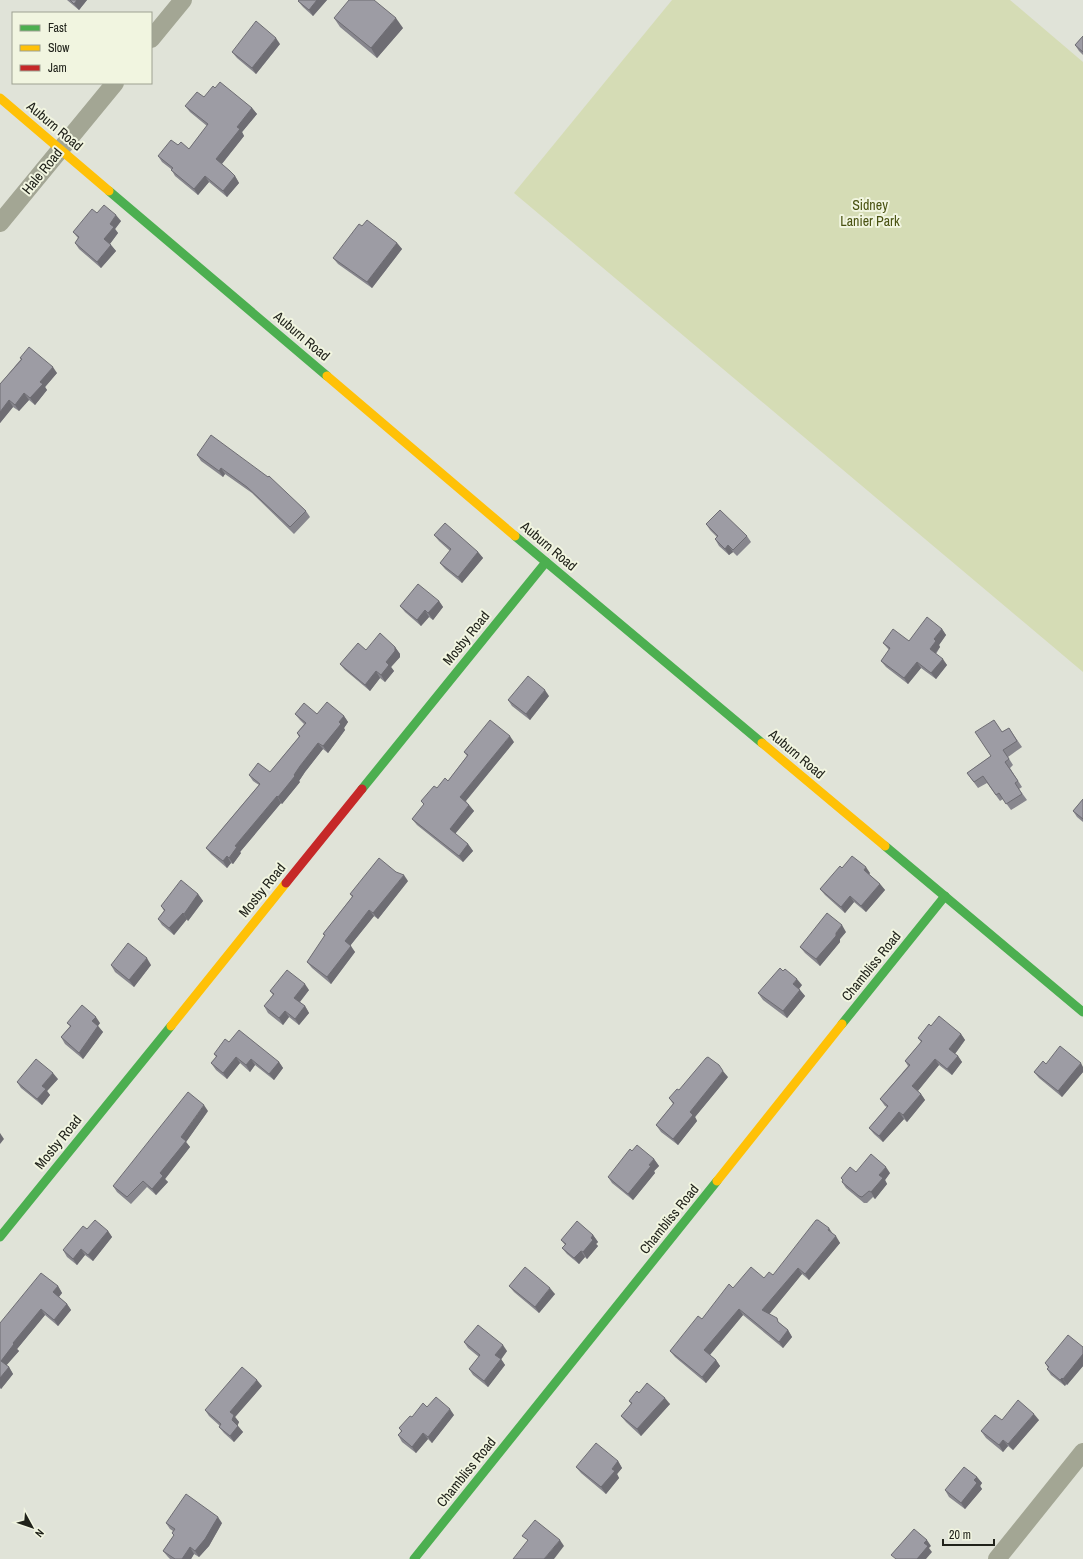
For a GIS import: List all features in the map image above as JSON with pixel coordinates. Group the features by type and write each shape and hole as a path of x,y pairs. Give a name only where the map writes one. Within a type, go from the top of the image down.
{"street":[{"path":"152,38 183,0"},
{"name":"Hale Road","path":"0,223 114,84"},
{"name":"Auburn Road","path":"0,98 546,562 1083,1012"},
{"name":"Mosby Road","path":"0,1236 546,562"},
{"name":"Chambliss Road","path":"414,1559 945,896"},
{"path":"997,1559 1083,1452"}],"green space":[{"name":"Sidney Lanier Park","path":"672,0 1010,0 1083,62 1083,672 514,193"}],"building":[{"path":"70,0 77,0 74,4"},
{"path":"317,0 309,10 298,1"},
{"path":"349,0 374,0 396,18 371,48 334,18"},
{"path":"256,21 276,38 252,68 232,52"},
{"path":"1083,36 1083,52 1075,45"},
{"path":"220,82 252,108 237,127 240,129 216,159 235,176 223,191 205,176 194,189 171,170 173,168 158,156 171,140 178,145 181,142 189,149 208,124 185,106 197,92 204,97 213,86 215,88"},
{"path":"104,205 116,215 110,224 114,227 104,239 111,245 97,262 75,243 79,237 73,232 92,209 97,213"},
{"path":"367,220 397,243 367,282 333,258 359,224 362,226"},
{"path":"29,347 53,367 40,382 43,384 30,398 24,393 15,405 9,400 0,412 0,384 22,359 20,358"},
{"path":"211,435 268,477 269,476 306,511 290,527 247,487 221,468 219,471 197,455"},
{"path":"720,510 747,536 733,550 728,545 725,549 715,539 718,536 706,524"},
{"path":"445,523 478,552 458,577 440,563 451,549 434,535"},
{"path":"418,584 439,601 428,613 425,610 417,620 400,606"},
{"path":"927,617 942,629 934,639 936,641 930,649 943,659 931,673 917,662 904,678 881,661 890,648 883,643 893,629 909,641"},
{"path":"380,633 395,647 395,651 386,662 389,665 381,675 376,671 365,685 340,664 358,643 366,650"},
{"path":"528,676 545,690 526,714 508,700"},
{"path":"327,702 344,716 339,722 341,724 323,746 318,743 300,766 294,775 295,776 235,846 237,847 229,858 227,856 223,861 206,848 260,784 249,775 258,763 270,772 300,736 297,733 306,723 295,714 304,703 317,714"},
{"path":"490,720 510,736 460,797 469,805 450,829 468,844 459,856 412,819 424,804 421,801 434,786 437,788 445,778 448,781 468,755 464,752"},
{"path":"994,720 1002,732 1009,728 1017,741 1003,750 1009,759 1005,762 1018,781 1015,783 1022,794 1006,804 999,793 996,795 983,776 974,782 967,773 991,756 975,732"},
{"path":"1083,799 1083,819 1073,811"},
{"path":"852,856 866,867 864,870 880,884 861,906 850,896 841,907 820,889 840,866 842,868"},
{"path":"379,858 396,872 404,875 373,913 369,910 345,941 351,946 327,977 307,962 325,935 323,934 353,896 350,894"},
{"path":"181,880 198,894 184,914 183,913 169,928 158,919 165,910 161,906"},
{"path":"827,913 842,925 836,933 836,936 816,959 800,947"},
{"path":"128,943 147,958 129,980 111,965"},
{"path":"780,968 783,971 785,969 797,979 793,984 800,990 783,1011 758,993"},
{"path":"287,970 305,984 294,998 305,1006 295,1019 285,1011 279,1018 264,1006 274,994 270,991"},
{"path":"82,1005 96,1017 92,1021 98,1026 79,1053 61,1037 71,1026 67,1023"},
{"path":"939,1016 961,1034 949,1049 958,1056 947,1069 935,1059 912,1086 921,1094 903,1115 899,1112 879,1136 869,1128 888,1106 880,1099 910,1065 905,1061 922,1041 918,1038 929,1024 931,1026"},
{"path":"239,1030 279,1062 269,1074 251,1059 246,1065 236,1057 223,1073 211,1063 217,1056 214,1054 225,1039 229,1042"},
{"path":"1060,1046 1081,1063 1058,1091 1034,1072 1043,1061 1046,1064"},
{"path":"708,1057 719,1065 723,1071 690,1112 693,1115 673,1139 656,1125 674,1103 669,1098 677,1089 679,1090"},
{"path":"36,1059 53,1073 42,1086 46,1089 37,1099 17,1082"},
{"path":"188,1092 204,1105 181,1137 186,1141 160,1173 163,1176 152,1189 143,1181 127,1197 113,1186"},
{"path":"637,1145 654,1159 649,1165 651,1166 628,1194 608,1177 630,1149 632,1151"},
{"path":"871,1154 886,1167 879,1175 883,1178 871,1192 869,1191 862,1197 842,1182 843,1180 841,1178 850,1167 856,1172"},
{"path":"95,1220 108,1231 88,1255 81,1249 73,1259 63,1250 83,1226 87,1229"},
{"path":"816,1220 829,1228 828,1230 836,1236 805,1274 798,1268 762,1310 777,1318 778,1322 788,1330 779,1342 739,1309 704,1350 716,1360 702,1377 670,1351 698,1316 702,1319 729,1284 733,1288 751,1267 764,1278 769,1272 773,1275"},
{"path":"577,1221 593,1235 591,1238 593,1240 583,1252 581,1251 574,1258 562,1248 566,1244 561,1240"},
{"path":"525,1267 550,1288 535,1307 509,1286"},
{"path":"41,1273 58,1286 53,1292 67,1304 54,1320 41,1309 13,1343 14,1344 1,1361 9,1367 0,1378 0,1323"},
{"path":"478,1325 503,1345 495,1355 501,1359 484,1381 469,1369 480,1355 464,1342"},
{"path":"1068,1335 1083,1347 1083,1354 1063,1379 1062,1378 1060,1380 1047,1369 1049,1367 1045,1363"},
{"path":"242,1367 257,1380 230,1412 234,1415 232,1420 238,1426 230,1436 219,1427 221,1424 205,1410"},
{"path":"647,1383 665,1398 637,1429 621,1416 632,1403 629,1401 637,1391 639,1393"},
{"path":"436,1397 450,1409 428,1437 423,1433 412,1447 398,1435 402,1431 399,1428 410,1416 412,1417 423,1403 427,1407"},
{"path":"1018,1400 1034,1414 1008,1444 1003,1440 999,1445 981,1431 995,1415 1002,1420"},
{"path":"596,1443 618,1461 612,1469 615,1471 601,1487 576,1467"},
{"path":"964,1467 977,1477 974,1480 977,1483 961,1503 945,1490"},
{"path":"186,1494 218,1517 205,1539 195,1551 190,1547 182,1559 175,1559 163,1551 174,1535 172,1533 175,1529 166,1523"},
{"path":"535,1520 560,1540 544,1559 513,1559 528,1540 522,1536"},
{"path":"914,1529 927,1540 924,1543 928,1546 917,1559 896,1559 891,1555"}],"traffic: fast":[{"path":"109,191 327,376"},
{"path":"515,536 762,743"},
{"path":"362,789 546,562"},
{"path":"885,846 1083,1012"},
{"path":"842,1024 945,896"},
{"path":"0,1237 171,1026"},
{"path":"414,1559 717,1181"}],"traffic: slow":[{"path":"0,98 109,191"},
{"path":"327,376 515,536"},
{"path":"762,743 885,846"},
{"path":"171,1026 286,883"},
{"path":"717,1181 842,1024"}],"traffic: jam":[{"path":"286,883 362,789"}]}
